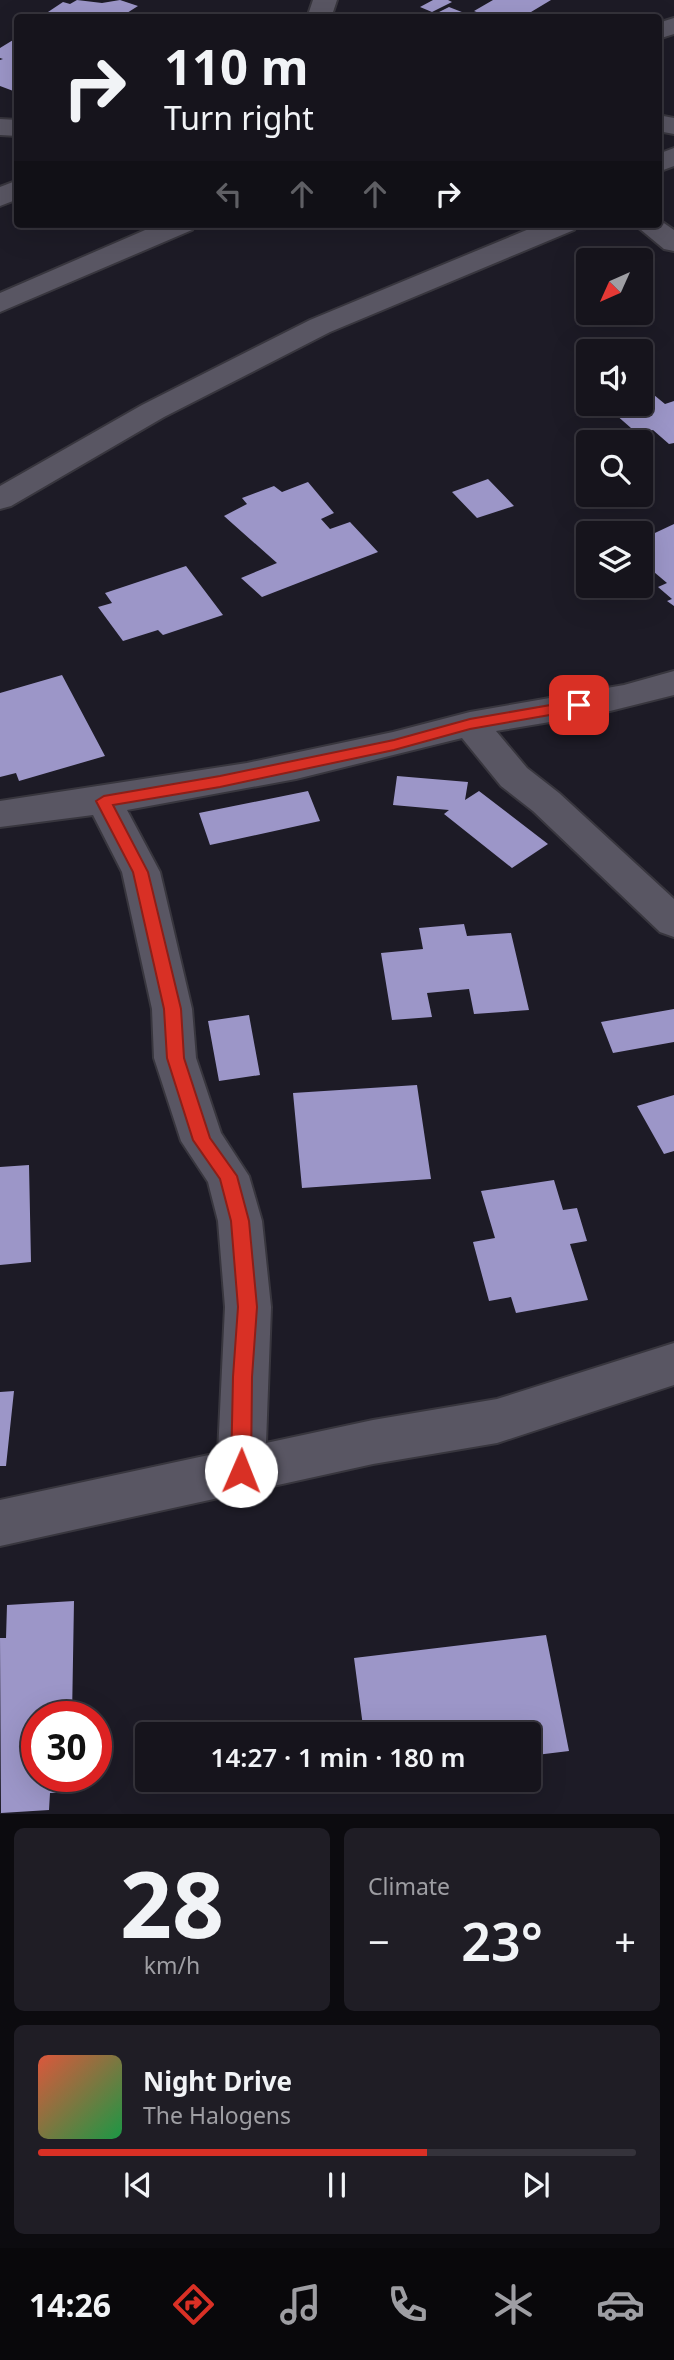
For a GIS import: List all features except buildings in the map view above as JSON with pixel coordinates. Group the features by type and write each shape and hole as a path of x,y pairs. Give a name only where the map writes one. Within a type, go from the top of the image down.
{"street":[{"path":"0,303 173,228"},
{"path":"0,499 153,411 320,326 555,228"},
{"path":"653,228 674,243"},
{"path":"0,814 104,801 220,781 394,745 470,724 633,697 674,683"},
{"path":"470,724 514,777 546,802 674,922"},
{"path":"104,801 141,872 172,1009 175,1058 202,1140 228,1176 240,1221 248,1307 241,1471"},
{"path":"0,1523 373,1442 498,1421 674,1364"}],"route":[{"path":"241,1471 248,1307 240,1221 228,1176 202,1140 175,1058 172,1009 141,872 104,801 220,781 394,745 470,724 579,705"}]}
